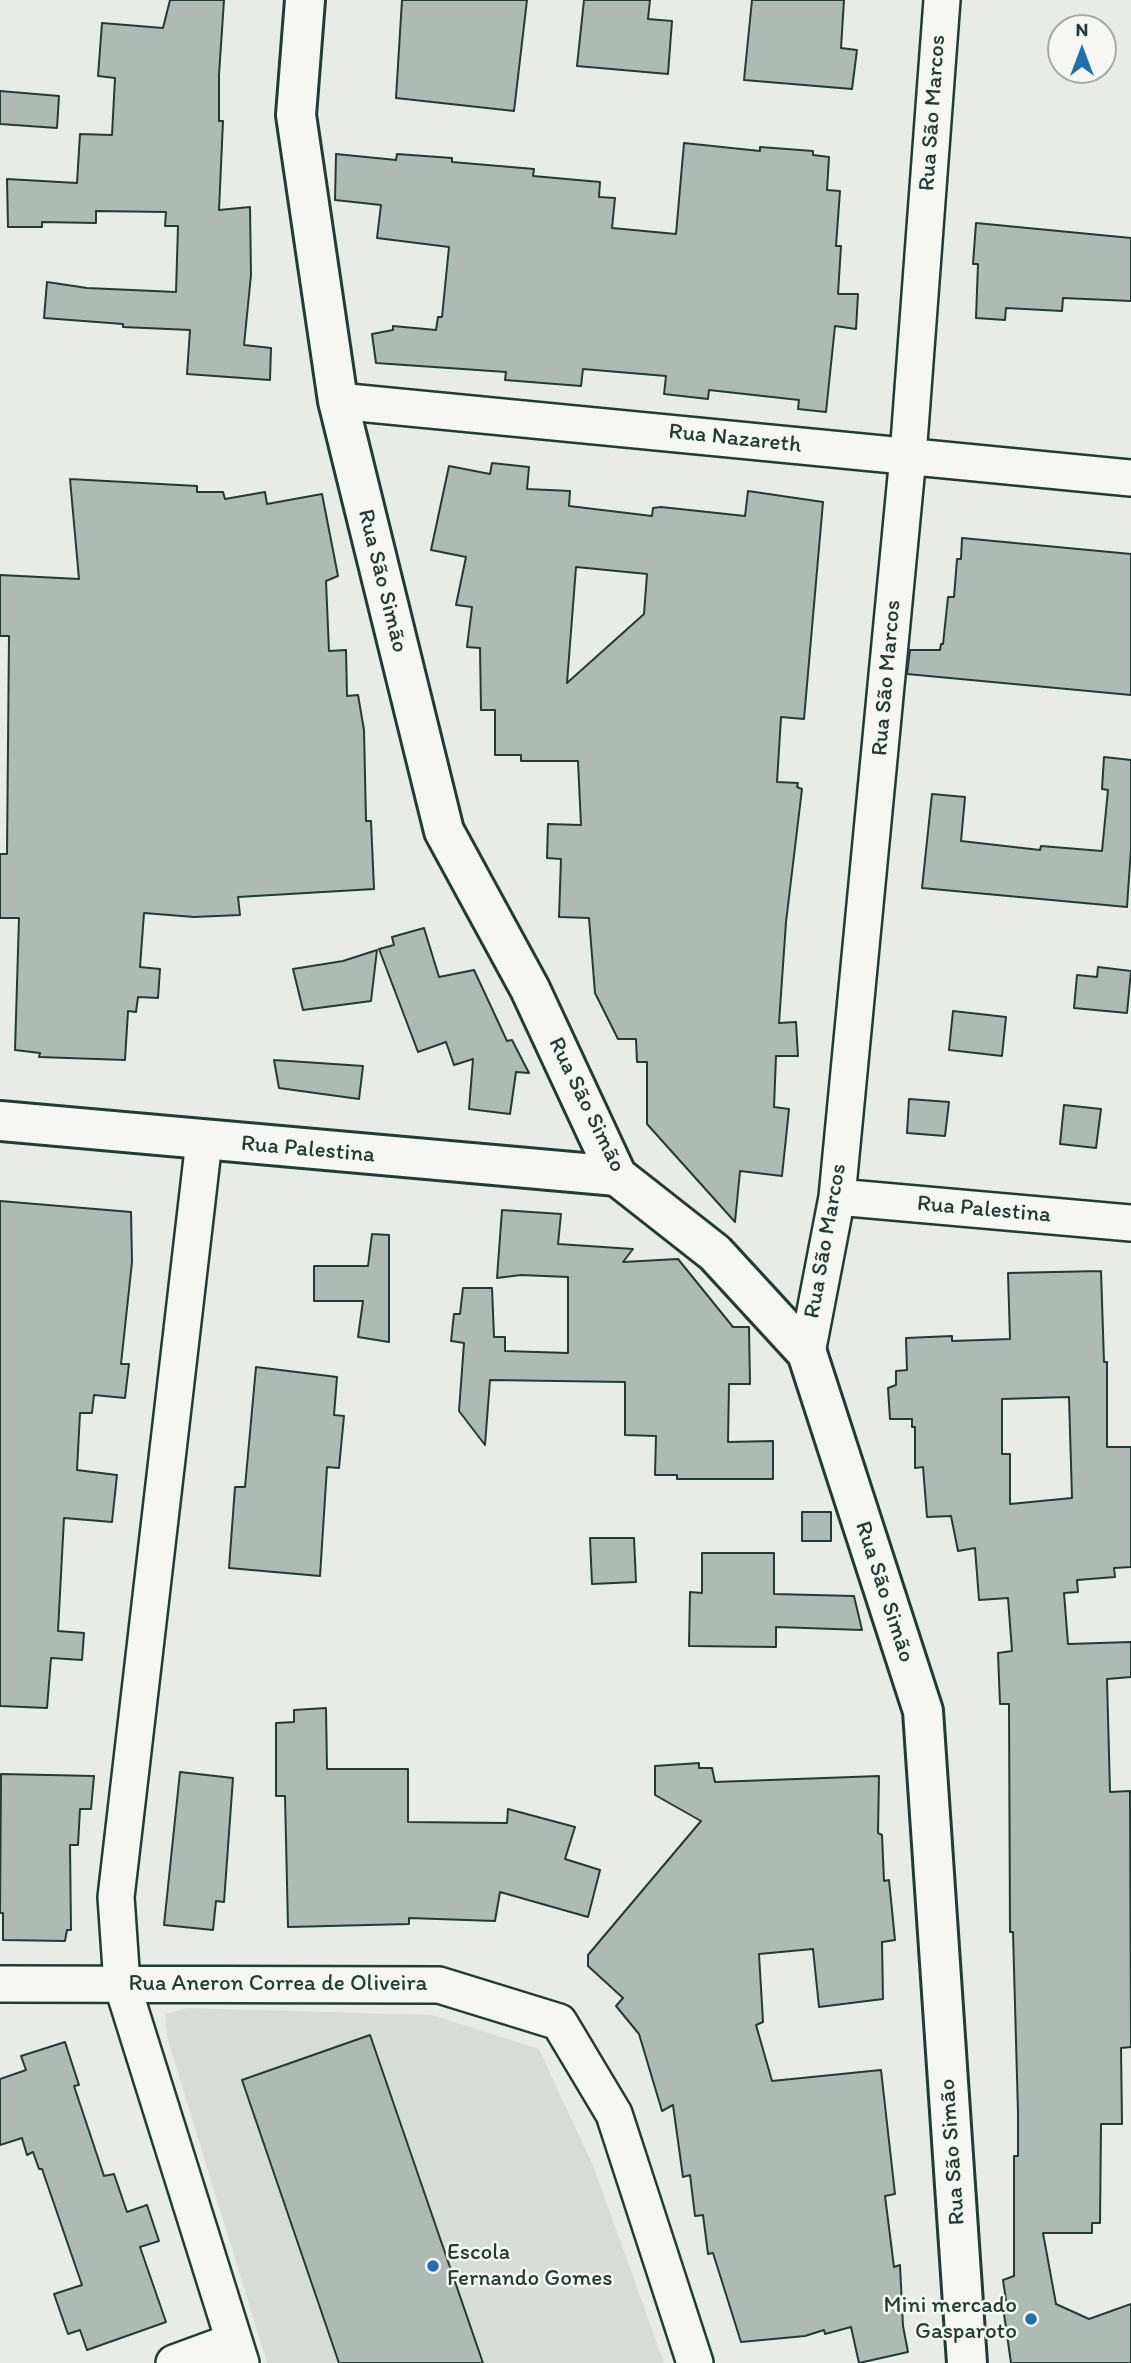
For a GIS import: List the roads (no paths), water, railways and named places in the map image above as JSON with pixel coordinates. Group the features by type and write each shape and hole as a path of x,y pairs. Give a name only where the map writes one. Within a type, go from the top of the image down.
{"street":[{"name":"Rua São Simão","path":"305,0 296,115 338,401 444,831 530,989 617,1176 715,1253 807,1353 923,1711 967,2363"},
{"name":"Rua São Marcos","path":"807,1353 837,1198 908,456 942,0"},
{"name":"Rua Nazareth","path":"338,401 1131,478"},
{"name":"Rua Palestina","path":"0,1121 617,1176"},
{"path":"174,2363 237,2352 122,1984 116,1897 204,1141"},
{"name":"Rua Palestina","path":"837,1198 1131,1223"},
{"name":"Rua Aneron Correa de Oliveira","path":"0,1984 439,1984 559,2022 614,2114 695,2363"}],"place":[{"name":"Escola Fernando Gomes","path":"433,2266"},
{"name":"Mini mercado Gasparoto","path":"1031,2319"}]}
